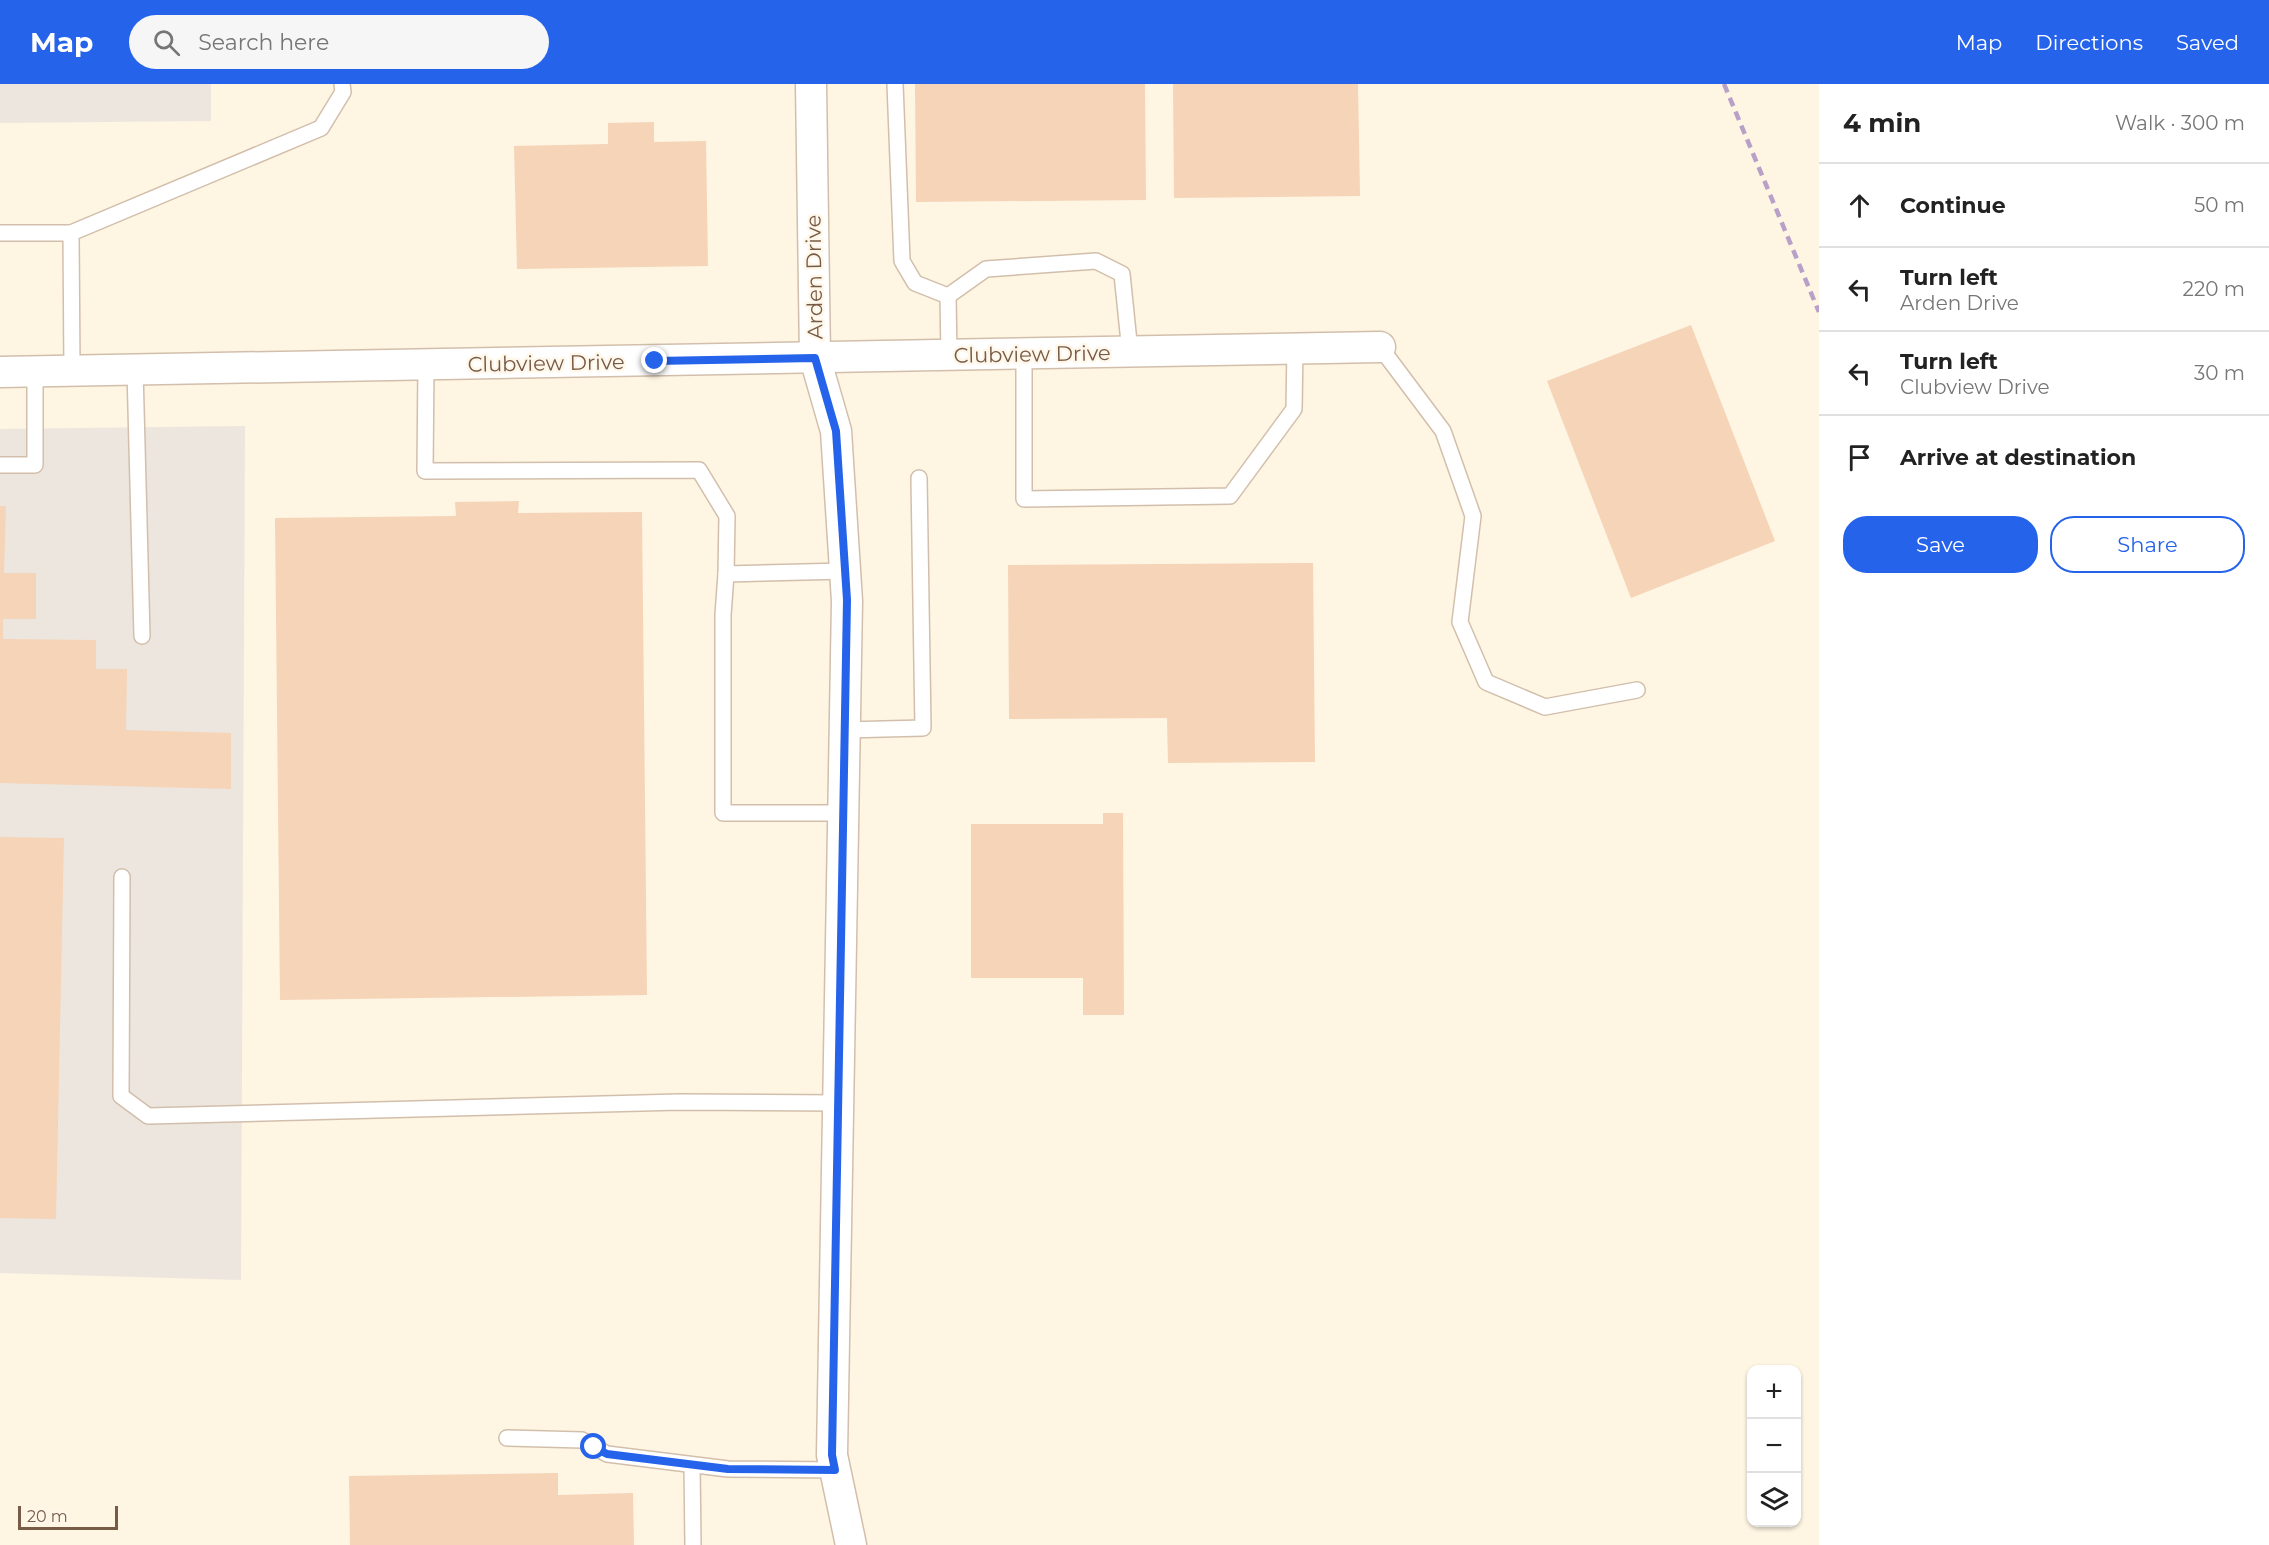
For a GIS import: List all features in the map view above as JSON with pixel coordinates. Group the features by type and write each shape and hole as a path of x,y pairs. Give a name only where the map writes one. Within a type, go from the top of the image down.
{"street":[{"name":"Arden Drive","path":"811,84 815,358 836,431 847,600 832,1455 851,1545"},
{"name":"Clubview Drive","path":"0,372 1380,347"}],"lane":[{"path":"0,233 71,233 321,128 343,92 342,84"},
{"path":"895,84 902,261 915,283 948,296"},
{"path":"71,233 72,371"},
{"path":"948,296 986,269 1096,261 1122,274 1130,352"},
{"path":"948,296 949,356"},
{"path":"1380,347 1443,431 1473,516 1460,622 1486,682 1545,707 1637,690"},
{"path":"1024,354 1024,499 1230,496 1294,409 1295,348"},
{"path":"426,365 425,471 699,470 727,516 723,615 723,813 843,813"},
{"path":"135,370 142,636"},
{"path":"0,465 35,465 35,372"},
{"path":"845,729 923,728 919,478"},
{"path":"726,574 845,572"},
{"path":"122,877 121,1096 148,1116 679,1102 838,1104"},
{"path":"507,1438 582,1440 607,1454 728,1469 835,1470"},
{"path":"692,1465 693,1545"}],"shaded area":[{"path":"0,84 211,84 211,121 0,123"},
{"path":"245,426 241,1280 0,1273 0,429"}],"building":[{"path":"915,84 1145,84 1146,200 916,202"},
{"path":"1173,84 1358,84 1360,196 1174,198"},
{"path":"654,122 654,142 706,141 708,266 517,269 514,146 608,144 608,123"},
{"path":"1691,325 1775,541 1631,598 1547,381"},
{"path":"519,501 518,513 642,512 647,995 280,1000 275,518 456,516 455,502"},
{"path":"0,506 6,506 4,573 36,573 36,619 3,619 3,639 96,640 96,669 127,669 126,730 231,733 231,789 0,783"},
{"path":"1313,563 1315,762 1168,763 1167,718 1009,719 1008,565"},
{"path":"1103,813 1123,813 1124,1015 1083,1015 1083,978 971,978 971,824 1103,824"},
{"path":"0,837 64,838 56,1219 0,1218"},
{"path":"558,1473 558,1495 633,1493 634,1545 350,1545 349,1476"}],"railway":[{"path":"1724,84 1819,312"}],"route":[{"path":"594,1447 607,1454 728,1469 835,1470 832,1455 847,600 836,431 815,358 655,361"}]}
